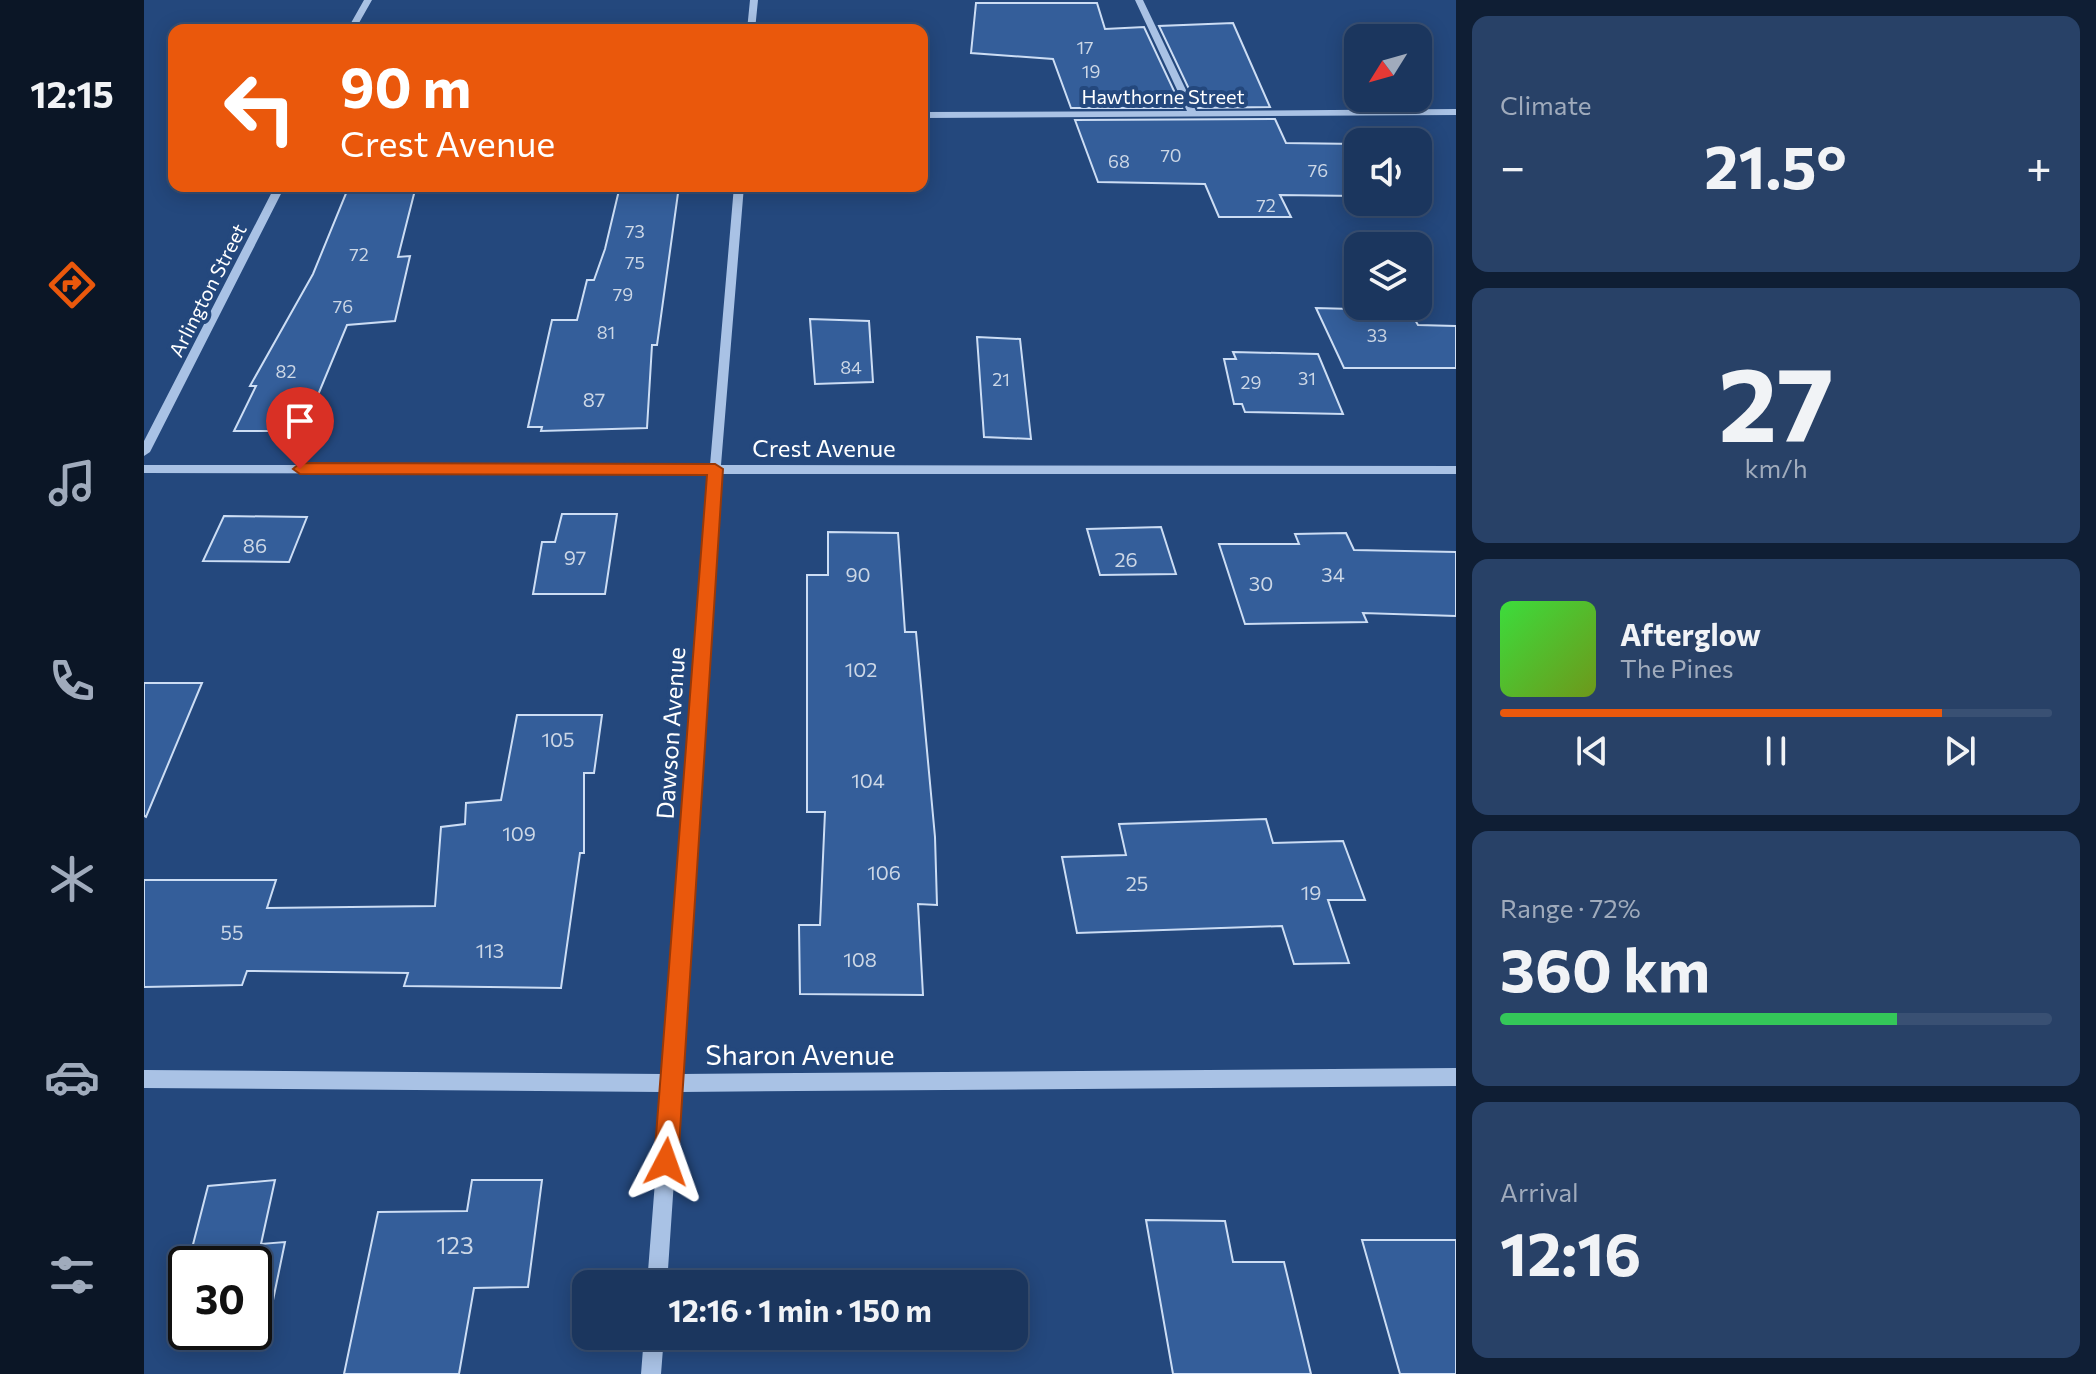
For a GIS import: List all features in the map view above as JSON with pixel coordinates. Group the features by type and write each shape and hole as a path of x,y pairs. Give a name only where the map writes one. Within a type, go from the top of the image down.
{"street":[{"path":"354,24 368,0"},
{"path":"752,24 754,0"},
{"path":"1139,0 1193,114"},
{"name":"Hawthorne Street","path":"928,115 1456,112"},
{"name":"Arlington Street","path":"144,452 277,192"},
{"name":"Dawson Avenue","path":"658,1270 715,469 738,192"},
{"name":"Crest Avenue","path":"144,469 1456,470"},
{"name":"Sharon Avenue","path":"144,1079 671,1083 1456,1077"},
{"path":"651,1374 653,1350"}],"building":[{"path":"976,3 1097,3 1105,29 1144,27 1182,108 1071,108 1053,59 971,53"},
{"path":"1233,23 1270,107 1198,108 1159,26"},
{"path":"1275,119 1286,143 1344,144 1344,196 1280,195 1291,217 1219,217 1205,184 1098,182 1075,120"},
{"path":"347,192 414,192 398,257 410,256 395,321 347,325 303,431 234,431 256,386 250,386 313,274"},
{"path":"619,192 678,192 657,345 652,345 647,428 541,431 542,427 528,427 552,320 577,320 587,280 594,280"},
{"path":"1316,308 1344,309 1344,320 1415,320 1418,325 1456,326 1456,368 1344,368"},
{"path":"810,319 869,321 873,382 815,384"},
{"path":"977,337 1020,339 1031,439 984,437"},
{"path":"1233,352 1318,354 1343,414 1245,412 1242,404 1234,404 1224,359 1236,359"},
{"path":"562,514 617,514 605,594 533,594 542,542 555,542"},
{"path":"224,516 307,517 289,562 203,561"},
{"path":"1161,527 1176,574 1100,575 1087,529"},
{"path":"828,532 898,533 905,632 916,632 935,837 937,905 918,904 923,995 800,994 799,925 820,925 825,812 807,812 807,575 828,575"},
{"path":"1346,533 1354,550 1456,552 1456,616 1363,613 1367,622 1245,624 1219,544 1299,544 1295,534"},
{"path":"144,683 202,683 146,817 144,816"},
{"path":"517,715 602,715 594,773 584,773 584,853 580,853 561,988 404,986 408,973 247,971 242,985 144,987 144,880 276,880 267,908 435,906 441,827 465,824 466,803 501,800"},
{"path":"1266,819 1273,843 1343,841 1365,900 1328,900 1349,963 1294,964 1282,926 1077,933 1062,857 1126,855 1119,824"},
{"path":"275,1180 261,1244 285,1242 272,1305 272,1246 193,1246 208,1186"},
{"path":"472,1180 542,1180 528,1287 474,1288 459,1374 344,1374 378,1212 467,1211"},
{"path":"1146,1220 1225,1221 1233,1262 1284,1262 1311,1374 1173,1374"},
{"path":"1362,1240 1456,1240 1456,1374 1400,1374"}],"route":[{"path":"300,469 715,469 666,1162"}]}
